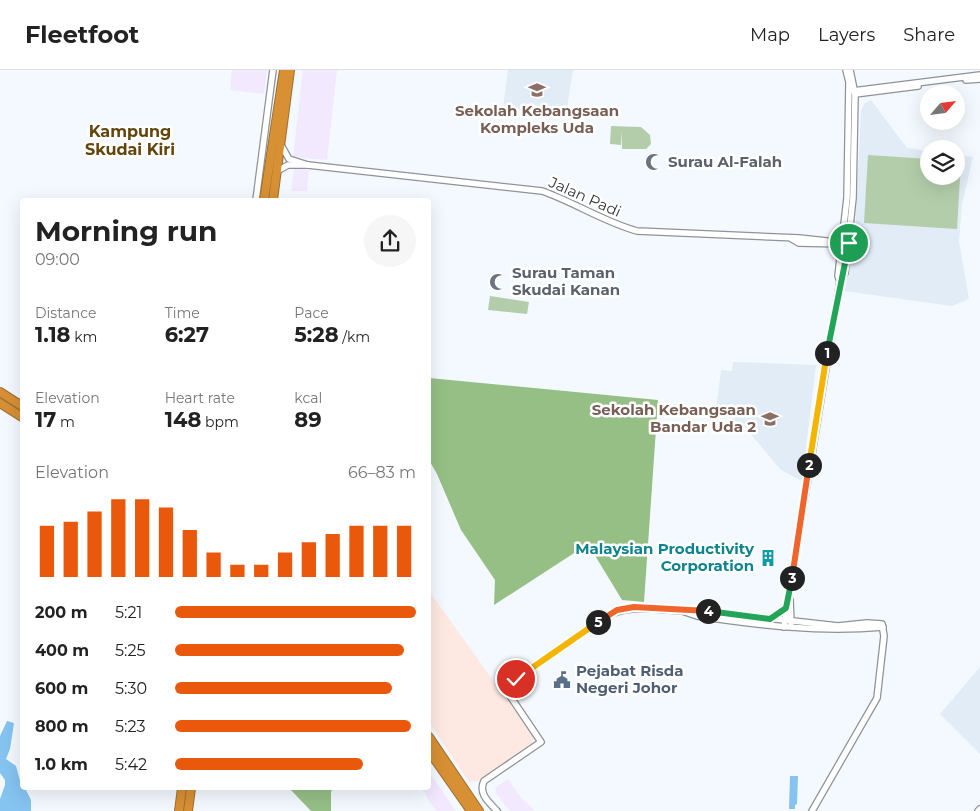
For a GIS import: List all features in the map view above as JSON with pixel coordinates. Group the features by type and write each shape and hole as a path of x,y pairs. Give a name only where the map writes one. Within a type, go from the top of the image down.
{"highway":[{"path":"264,198 284,70"},
{"path":"273,198 290,70"},
{"path":"0,392 20,405"},
{"path":"0,403 20,416"},
{"path":"0,408 20,416"},
{"path":"431,740 479,811"},
{"path":"431,754 471,811"},
{"path":"179,811 182,790"},
{"path":"188,811 190,790"}],"street":[{"path":"256,198 273,70"},
{"path":"840,260 848,198 851,80 846,70"},
{"path":"787,624 818,406 852,215 855,109 850,70"},
{"path":"855,109 860,99 873,90 980,75"},
{"path":"854,92 980,79"},
{"path":"851,80 873,90"},
{"path":"849,120 854,92"},
{"name":"Jalan Padi","path":"281,146 289,159 308,165 542,190 566,199 623,228 637,231 843,243"},
{"name":"Jalan Padi","path":"277,171 288,165 304,167 308,165"},
{"path":"842,278 843,243 852,215"},
{"name":"Jalan Padi","path":"792,239 799,243 830,245 843,243"},
{"path":"830,245 836,250 840,260 842,278"},
{"path":"497,811 483,795 481,786 484,781 541,742 504,687 617,610 634,607 684,611 696,610 770,619 787,624 801,621 838,626 881,625"},
{"path":"770,619 788,608"},
{"path":"788,608 801,621"},
{"path":"684,611 697,616 850,631 881,625"},
{"path":"812,811 877,698 881,625"}],"shaded area":[{"path":"232,70 267,70 264,94 230,90"},
{"path":"303,70 337,70 327,160 293,157"},
{"name":"Sekolah Kebangsaan Kompleks Uda","path":"508,70 573,70 566,114 503,108"},
{"path":"871,100 907,148 920,150 920,185 965,185 965,156 973,157 962,204 959,241 969,299 952,306 844,291 855,235 861,111 865,103"},
{"path":"294,168 309,170 307,191 291,191"},
{"name":"Sekolah Kebangsaan Bandar Uda 2","path":"733,362 816,365 802,481 781,470 744,426 716,411 721,370 732,371"},
{"path":"431,594 533,736 533,745 479,781 469,782 431,725"},
{"path":"980,667 980,754 940,714"},
{"path":"431,775 456,811 436,811 422,790 431,790"},
{"path":"508,779 521,798 535,811 510,811 497,795 495,788"}],"green space":[{"path":"611,126 641,127 650,135 651,144 646,149 622,149 622,131 621,145 610,144"},
{"path":"868,155 920,158 920,185 960,185 957,229 864,223"},
{"path":"490,296 529,302 527,314 488,310"},
{"path":"431,378 658,400 644,602 622,600 588,544 494,605 495,580 461,530 431,464"},
{"path":"291,790 332,790 331,811 311,811"}],"water":[{"path":"7,721 14,723 10,749 6,759 16,766 20,781 20,790 26,790 31,800 31,811 0,811 0,799 5,780 0,773 0,736"},
{"path":"790,776 798,776 797,804 795,809 789,809"}],"place":[{"name":"Sekolah Kebangsaan Kompleks Uda","path":"537,90"},
{"name":"Surau Al-Falah","path":"654,162"},
{"name":"Surau Taman Skudai Kanan","path":"498,282"},
{"name":"Sekolah Kebangsaan Bandar Uda 2","path":"770,419"},
{"name":"Malaysian Productivity Corporation","path":"768,558"},
{"name":"Pejabat Risda Negeri Johor","path":"562,680"}],"district":[{"name":"Kampung Skudai Kiri","path":"130,140"}],"route":[{"path":"516,679 554,651 617,610 634,607 684,611 696,610 770,619 779,615 786,608 790,597 818,406 840,281 844,274 849,243"}]}
